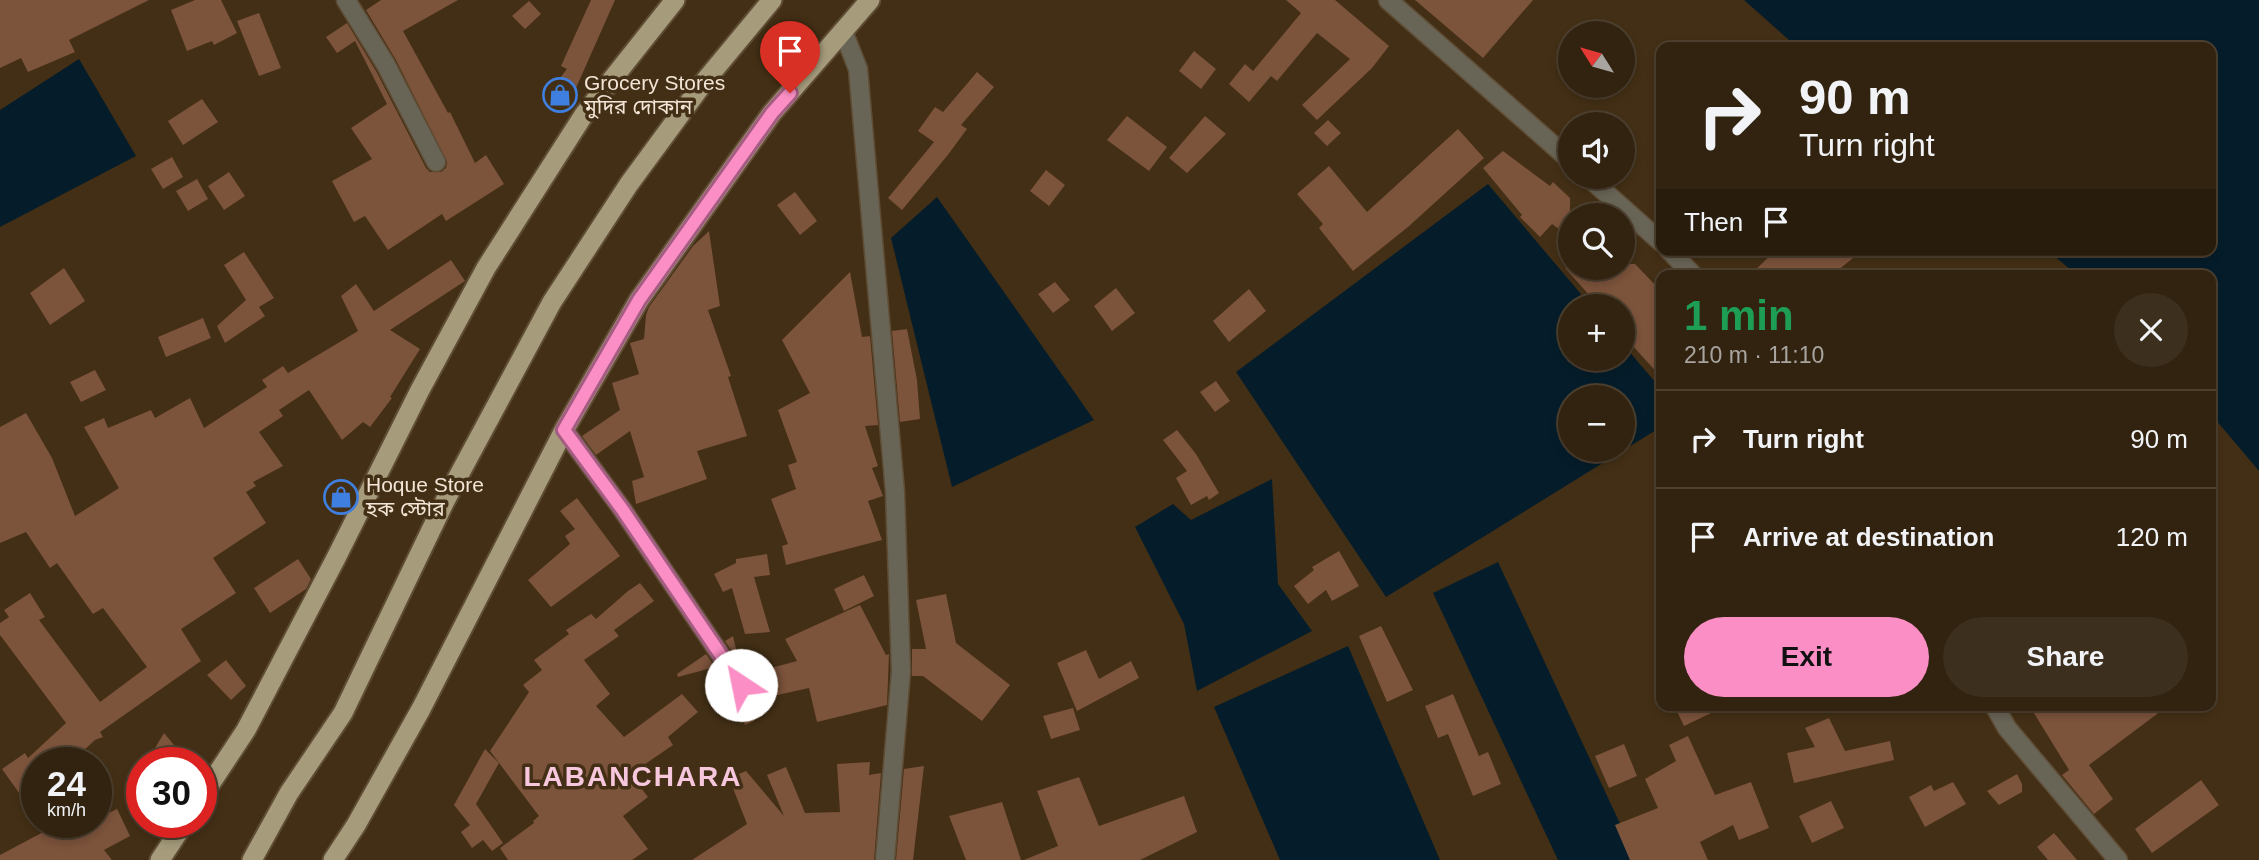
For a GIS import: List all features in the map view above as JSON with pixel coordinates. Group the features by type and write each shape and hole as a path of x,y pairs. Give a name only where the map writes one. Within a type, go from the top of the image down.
{"highway":[{"path":"217,774 246,730 336,558 419,390 486,268 583,116 675,0"},
{"path":"252,860 289,793 343,713 446,501 552,302 629,184 704,82 772,0"},
{"path":"333,860 356,825 421,709 564,430 639,300 772,113 870,0"},
{"path":"244,860 273,825"},
{"path":"160,860 174,838"}],"street":[{"path":"346,0 386,65 436,162"},
{"path":"1388,0 1558,149"},
{"path":"843,31 858,69 895,492 901,671 885,860"},
{"path":"1601,189 1656,238"},
{"path":"1675,256 1688,270"},
{"path":"564,430 622,509 741,685"},
{"path":"1997,711 2007,728 2118,860"}],"water":[{"path":"1744,0 2259,0 2259,471 2216,420 2216,270 2071,270 2054,256 2216,256 2216,42 1791,42"},
{"path":"79,59 136,156 0,227 0,110"},
{"path":"1488,184 1558,267 1558,280 1569,280 1581,294 1558,294 1558,371 1635,371 1635,358 1656,383 1656,430 1635,443 1635,385 1558,385 1558,462 1604,462 1386,597 1236,372"},
{"path":"937,197 1094,420 952,487 891,238"},
{"path":"1272,479 1278,584 1312,631 1197,691 1184,624 1135,527 1173,504 1191,520"},
{"path":"1498,562 1637,860 1558,860 1433,593"},
{"path":"1348,646 1440,860 1280,860 1214,707"}],"building":[{"path":"0,0 149,0 69,40 75,52 28,72 21,58 0,68"},
{"path":"195,0 221,0 237,33 214,45 212,41 187,51 171,10"},
{"path":"381,0 458,0 403,31 448,113 450,112 475,163 486,155 504,184 446,221 442,214 388,250 365,216 354,222 332,181 372,159 351,128 387,104 355,41 337,53 326,37 347,23 376,71 426,168 430,172 441,172 446,168 447,162 396,60 366,10"},
{"path":"591,0 615,0 576,88 559,111 543,100 567,69 561,66"},
{"path":"1286,0 1335,0 1389,46 1372,68 1317,120 1302,105 1350,59 1317,33 1277,81 1271,76 1249,102 1229,84 1245,64 1253,71 1301,13"},
{"path":"1415,0 1533,0 1483,58"},
{"path":"529,1 541,14 525,29 512,16"},
{"path":"259,13 281,68 259,76 237,21"},
{"path":"1194,51 1216,69 1201,89 1179,71"},
{"path":"977,72 994,87 961,125 967,129 947,156 902,210 888,198 934,142 918,131 935,107 943,112"},
{"path":"202,99 218,122 183,145 168,121"},
{"path":"1127,116 1167,147 1149,171 1107,140"},
{"path":"1205,116 1226,134 1187,173 1169,158"},
{"path":"1328,120 1341,133 1327,146 1314,133"},
{"path":"1458,129 1484,158 1408,227 1353,271 1319,228 1323,224 1297,194 1329,166 1367,212"},
{"path":"1503,151 1550,186 1553,182 1570,198 1570,203 1558,203 1558,228 1552,224 1540,237 1520,217 1522,215 1483,168"},
{"path":"172,157 183,177 163,189 151,169"},
{"path":"1046,170 1065,185 1049,206 1030,191"},
{"path":"229,172 245,196 224,210 208,186"},
{"path":"197,179 208,199 188,211 176,191"},
{"path":"795,192 817,221 800,235 777,205"},
{"path":"709,231 720,306 708,310 731,376 728,377 747,436 697,451 707,479 636,504 632,481 644,477 630,431 596,455 582,436 620,410 612,383 639,374 630,343 644,339 649,307 693,246"},
{"path":"244,252 274,298 259,307 265,316 225,343 217,326 246,300 224,265"},
{"path":"1770,256 1856,256 1838,270 1755,270"},
{"path":"451,260 465,281 390,330 420,349 390,397 392,398 370,427 363,422 342,440 309,390 279,410 283,416 259,432 283,466 253,482 256,486 246,492 266,523 213,558 236,593 181,629 201,661 100,732 103,737 87,747 40,747 66,723 0,635 0,623 9,617 4,610 30,593 45,617 39,620 100,702 147,667 103,608 93,614 57,563 50,568 26,532 0,543 0,427 26,413 52,458 75,516 119,488 84,427 104,418 108,428 151,410 155,418 190,398 204,428 267,387 262,380 283,366 288,373 358,331 341,296 356,284 374,311"},
{"path":"1635,264 1656,286 1656,371 1635,348 1635,294 1588,294 1576,280 1635,280"},
{"path":"64,268 85,301 50,325 30,293"},
{"path":"850,272 862,337 870,336 878,425 865,426 878,466 872,468 883,496 868,501 882,540 786,565 782,546 788,544 771,499 796,489 788,465 797,462 778,410 810,393 782,340"},
{"path":"1055,282 1070,300 1053,313 1038,294"},
{"path":"1116,288 1135,313 1112,331 1094,306"},
{"path":"1249,289 1266,311 1229,342 1213,321"},
{"path":"203,318 211,338 166,357 158,337"},
{"path":"907,329 917,380 920,419 900,422 892,331"},
{"path":"95,370 106,390 81,402 70,382"},
{"path":"1216,381 1230,401 1215,412 1200,392"},
{"path":"1177,430 1196,454 1219,493 1209,500 1207,496 1191,505 1176,478 1187,471 1163,440"},
{"path":"577,498 620,556 551,607 528,580 570,544 565,536 575,529 560,511"},
{"path":"1339,551 1359,586 1332,601 1326,590 1308,604 1294,586 1314,570 1312,567"},
{"path":"767,554 770,575 754,577 770,632 745,634 732,588 723,592 714,574 736,563 736,559"},
{"path":"298,559 311,579 306,589 270,613 254,588"},
{"path":"864,575 874,596 844,611 834,589"},
{"path":"640,583 654,601 614,630 619,636 584,660 610,694 596,706 624,737 682,694 698,712 668,737 673,745 632,773 648,797 623,816 648,849 632,860 508,860 500,848 534,823 539,816 490,751 529,692 523,685 542,670 534,660 569,634 566,630 591,614 596,619"},
{"path":"946,594 956,643 1010,685 982,721 923,676 912,676 912,649 926,649 916,600"},
{"path":"860,605 886,655 889,654 887,705 817,722 809,688 773,696 767,669 797,661 785,639"},
{"path":"1381,626 1413,690 1387,702 1359,636"},
{"path":"733,636 739,662 725,641"},
{"path":"1086,650 1099,679 1131,661 1139,678 1077,711 1057,663"},
{"path":"706,654 715,667 678,677 677,674"},
{"path":"226,660 246,686 231,700 207,675"},
{"path":"727,685 737,695 747,694 754,721 745,725"},
{"path":"1453,694 1479,756 1488,752 1501,784 1473,796 1448,734 1438,738 1425,706"},
{"path":"1073,708 1080,730 1051,739 1043,716"},
{"path":"1677,711 1715,711 1684,726"},
{"path":"2033,711 2161,711 2089,765 2113,799 2094,814 2062,775 2069,770"},
{"path":"1829,718 1845,751 1890,741 1894,760 1794,783 1787,753 1815,747 1805,728"},
{"path":"164,733 176,747 156,747"},
{"path":"1688,736 1715,795 1751,782 1769,828 1739,840 1733,825 1700,842 1708,860 1630,860 1615,825 1658,808 1645,779 1676,761 1669,745"},
{"path":"1624,744 1637,776 1609,788 1595,756"},
{"path":"485,749 499,763 476,804 503,843 492,851 483,840 472,848 461,832 470,825 454,805"},
{"path":"21,756 21,796 2,769"},
{"path":"870,762 869,775 881,773 874,860 692,860 747,824 729,778 746,771 784,816 767,775 786,767 805,813 840,812 837,764"},
{"path":"924,766 913,860 896,860 904,769"},
{"path":"2017,774 2022,784 2022,792 1999,805 1987,791"},
{"path":"1079,777 1099,826 1184,796 1197,832 1140,860 1024,860 1058,846 1037,791"},
{"path":"2201,780 2219,805 2152,853 2135,829"},
{"path":"1953,782 1966,804 1925,827 1909,797 1931,785 1934,791"},
{"path":"1831,801 1844,828 1812,843 1799,816"},
{"path":"1002,802 1021,860 966,860 949,816"},
{"path":"117,809 126,828 126,838 104,850 112,860 0,860 0,855 32,838 112,838 112,811"},
{"path":"2054,833 2077,860 2048,860 2037,847"}],"place":[{"name":"Grocery Stores মুদির দোকান","path":"560,95"},
{"name":"Hoque Store হক স্টোর","path":"341,497"}],"district":[{"name":"LABANCHARA","path":"633,776"}],"route":[{"path":"741,685 622,509 564,430 639,300 772,113 790,93"}]}
